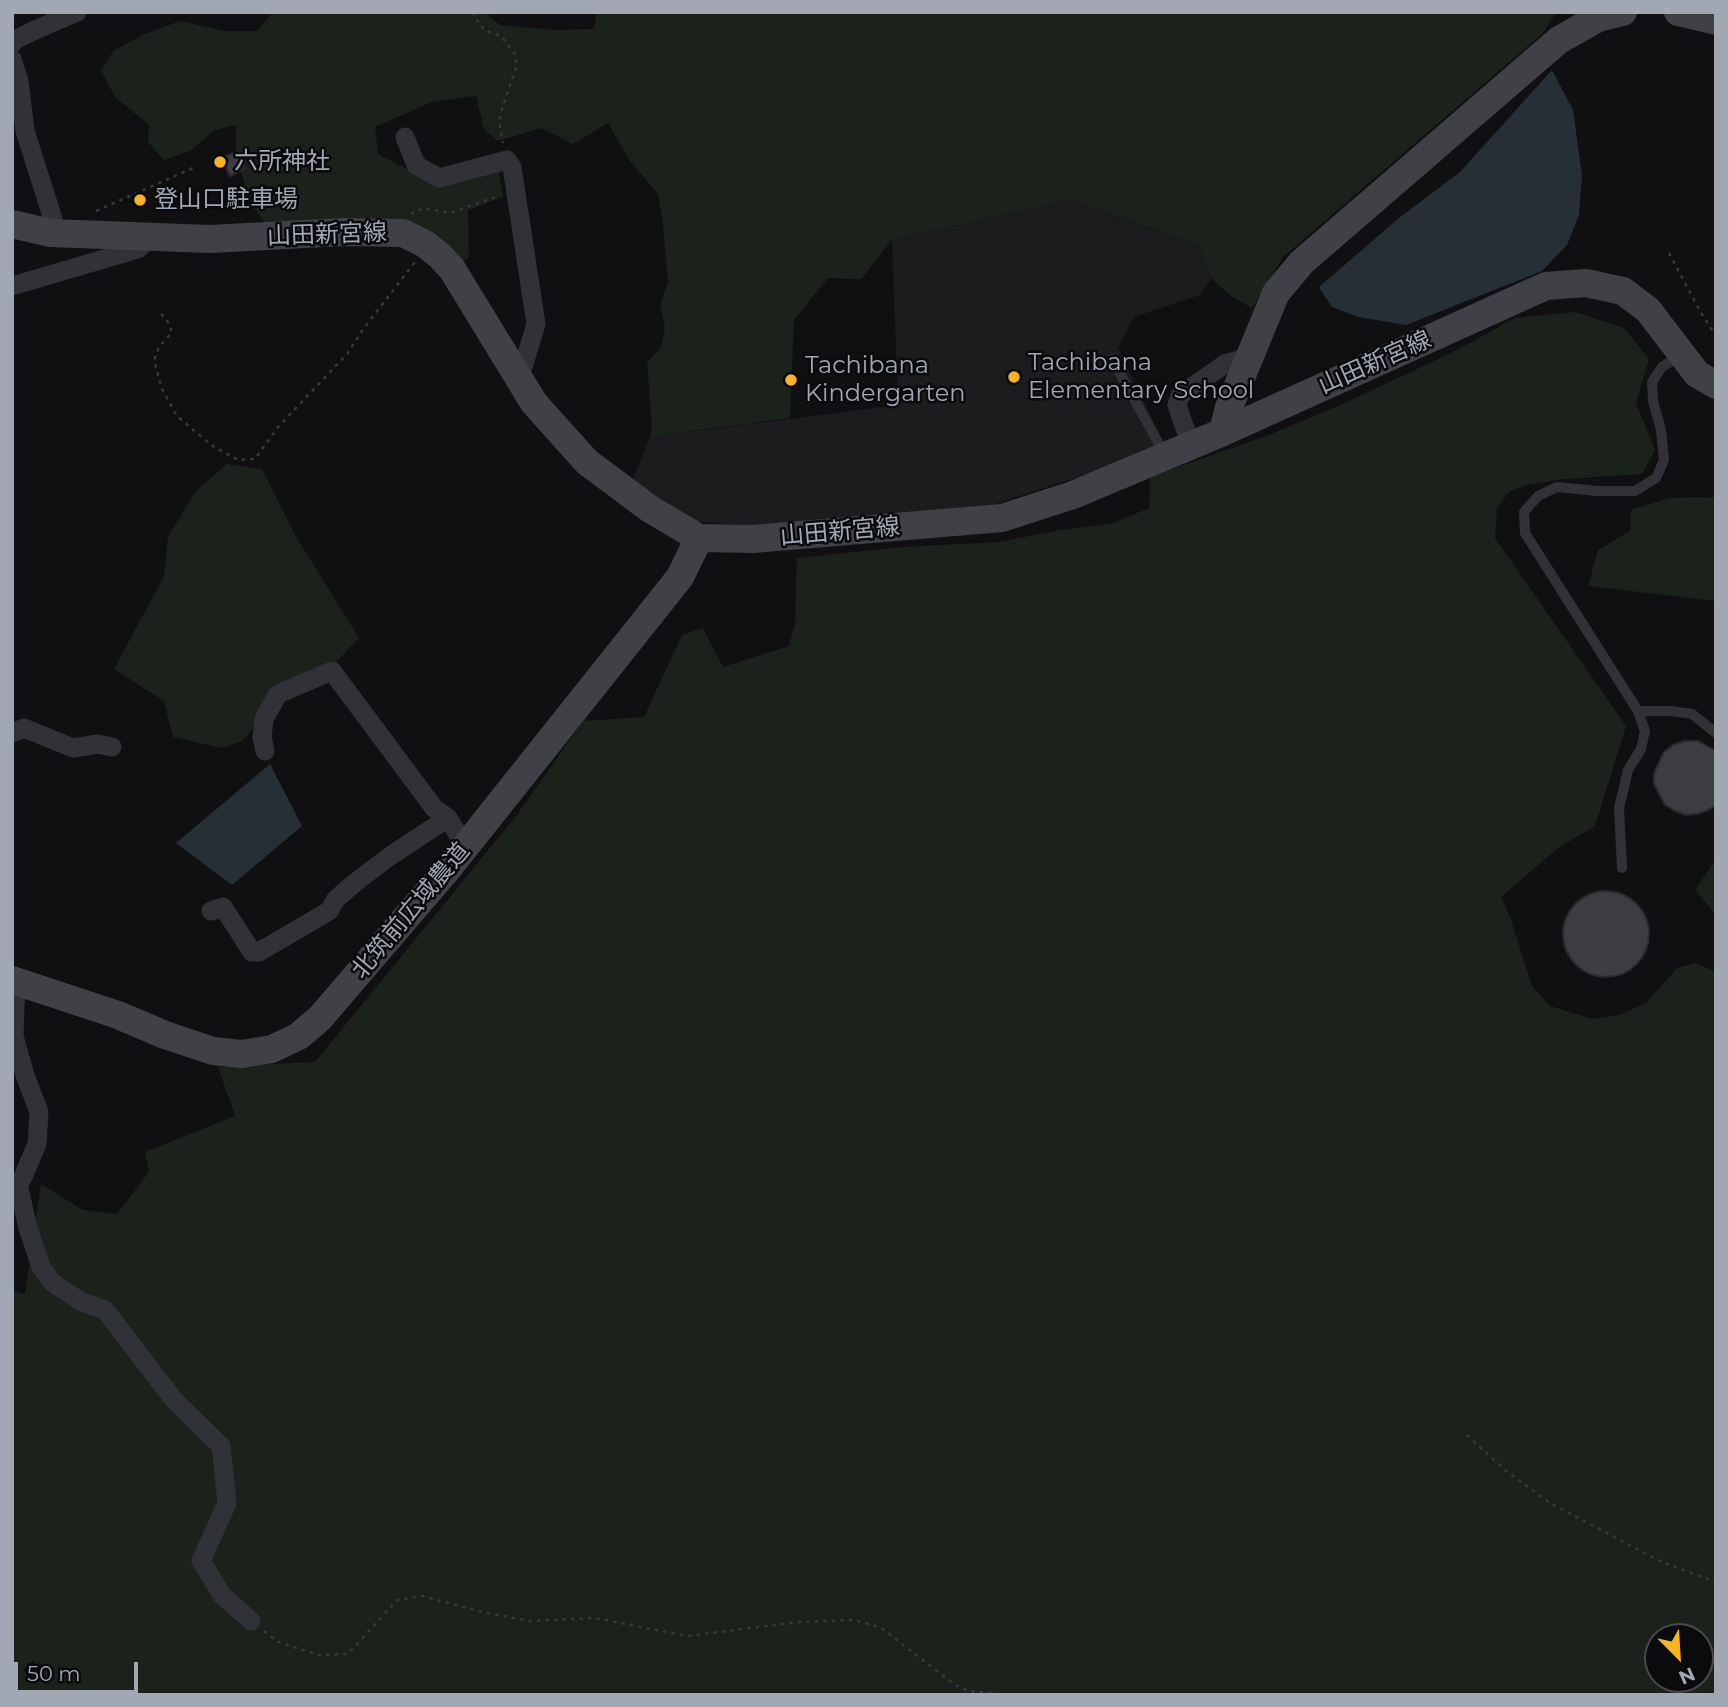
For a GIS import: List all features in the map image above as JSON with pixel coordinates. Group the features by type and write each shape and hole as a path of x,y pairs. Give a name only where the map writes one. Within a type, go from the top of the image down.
{"main road":[{"path":"1223,432 1229,407 1276,293 1302,262 1559,40 1598,18 1623,12"},
{"path":"1678,12 1716,21"},
{"name":"山田新宮線","path":"12,224 51,233 210,239 343,232 414,239 440,256 452,269 534,403 587,462 650,509 699,538 753,539 1002,518 1073,495 1223,432 1546,286 1586,283 1623,291 1648,310 1697,374 1716,386"},
{"name":"北筑前広域農道","path":"14,981 118,1015 213,1051 242,1055 272,1049 299,1037 320,1018 465,846 680,577 699,538"}],"street":[{"path":"12,44 33,31 78,12"},
{"path":"12,59 19,81 18,112 53,219 51,233"},
{"path":"405,137 416,165 439,178 507,160 512,167 536,324 519,380"},
{"path":"12,286 138,249 152,236"},
{"path":"1178,451 1177,405 1180,396 1225,364 1250,357"},
{"path":"265,751 262,737 264,719 278,694 332,671 434,808 448,818 465,846"},
{"path":"12,733 24,728 73,748 98,744 112,747"},
{"path":"211,912 223,907 252,952 259,952 329,911 336,899 357,881 448,818"},
{"path":"14,981 14,1036 38,1112 37,1144 29,1164 15,1185 41,1267 52,1282 80,1301 105,1310 174,1400 221,1446 227,1503 201,1562 222,1595 251,1621"}],"lane":[{"path":"1622,868 1619,808 1628,770 1641,749 1645,731 1638,711 1525,533 1524,512 1538,495 1557,487 1635,491 1656,478 1664,460 1652,382 1662,367 1681,355"},
{"path":"1112,359 1178,451"},
{"path":"1638,711 1692,714 1716,733"}],"path":[{"path":"472,12 484,30 501,36 510,44 515,54 517,65 499,121 507,160"},
{"path":"89,214 192,168"},
{"path":"161,314 172,332 159,347 154,360 162,389 177,416 211,445 238,460 255,459 278,427 347,354 411,268 414,239 404,217 424,208 450,214 515,190"},
{"path":"1669,253 1716,336"},
{"path":"1467,1435 1504,1470 1550,1503 1660,1561 1716,1582"},
{"path":"251,1621 278,1642 319,1656 348,1654 397,1600 422,1596 530,1621 595,1618 687,1636 800,1622 853,1620 880,1628 954,1684 968,1690 1011,1695"}],"shaded area":[{"path":"273,12 484,12 500,25 555,30 594,29 597,12 1562,12 1554,15 1543,33 1283,257 1252,308 1232,297 1211,278 1200,246 1071,200 892,240 861,279 828,278 794,320 790,418 650,437 652,426 647,363 661,347 665,328 660,304 668,282 663,224 658,194 630,161 608,123 573,144 541,128 498,141 484,129 476,96 432,102 375,127 378,154 435,184 499,172 503,197 468,210 469,257 459,266 403,225 380,218 267,225 250,203 236,153 236,125 215,130 190,151 164,160 148,142 149,125 115,97 101,70 114,50 145,34 180,21 225,31 257,31"},
{"path":"1552,70 1573,110 1582,175 1579,215 1567,245 1542,271 1406,325 1359,317 1332,307 1319,287 1399,218 1460,172"},
{"name":"Tachibana Elementary School","path":"1071,200 1201,247 1211,278 1200,295 1134,317 1118,348 1166,448 992,505 762,526 690,521 631,484 650,437 898,405 892,240"},
{"path":"1575,312 1624,328 1649,359 1636,403 1655,450 1642,474 1563,479 1526,485 1509,492 1497,508 1495,538 1626,726 1595,826 1558,848 1501,897 1532,986 1550,1006 1592,1019 1620,1015 1647,1002 1677,968 1696,963 1716,972 1716,1695 12,1695 12,1291 25,1294 41,1184 83,1210 117,1214 149,1172 145,1152 235,1116 218,1067 315,1062 516,816 583,721 644,717 682,635 703,628 723,667 789,646 795,624 797,558 903,547 999,542 1060,530 1111,524 1149,508 1150,477 1269,435 1453,352 1515,318"},
{"path":"227,464 262,469 295,535 359,638 321,678 279,698 242,741 222,748 173,737 164,701 114,669 164,576 168,536 197,490"},
{"path":"1716,497 1716,601 1588,586 1598,550 1630,531 1631,510 1669,498"},
{"path":"270,764 302,826 232,885 176,843"},
{"path":"1716,859 1716,915 1695,890"}],"building":[{"path":"247,151 250,157 240,161 244,169 230,176 224,163 229,160 226,156"},
{"path":"1685,741 1698,741 1716,751 1716,805 1697,814 1686,815 1665,805 1654,784 1654,773 1664,752"},
{"path":"1606,891 1630,898 1642,910 1649,934 1642,958 1630,970 1606,977 1582,970 1570,958 1563,934 1570,910 1582,898"}],"place":[{"name":"六所神社","path":"220,162"},
{"name":"登山口駐車場","path":"140,200"},
{"name":"Tachibana Elementary School","path":"1014,377"},
{"name":"Tachibana Kindergarten","path":"791,380"}]}
